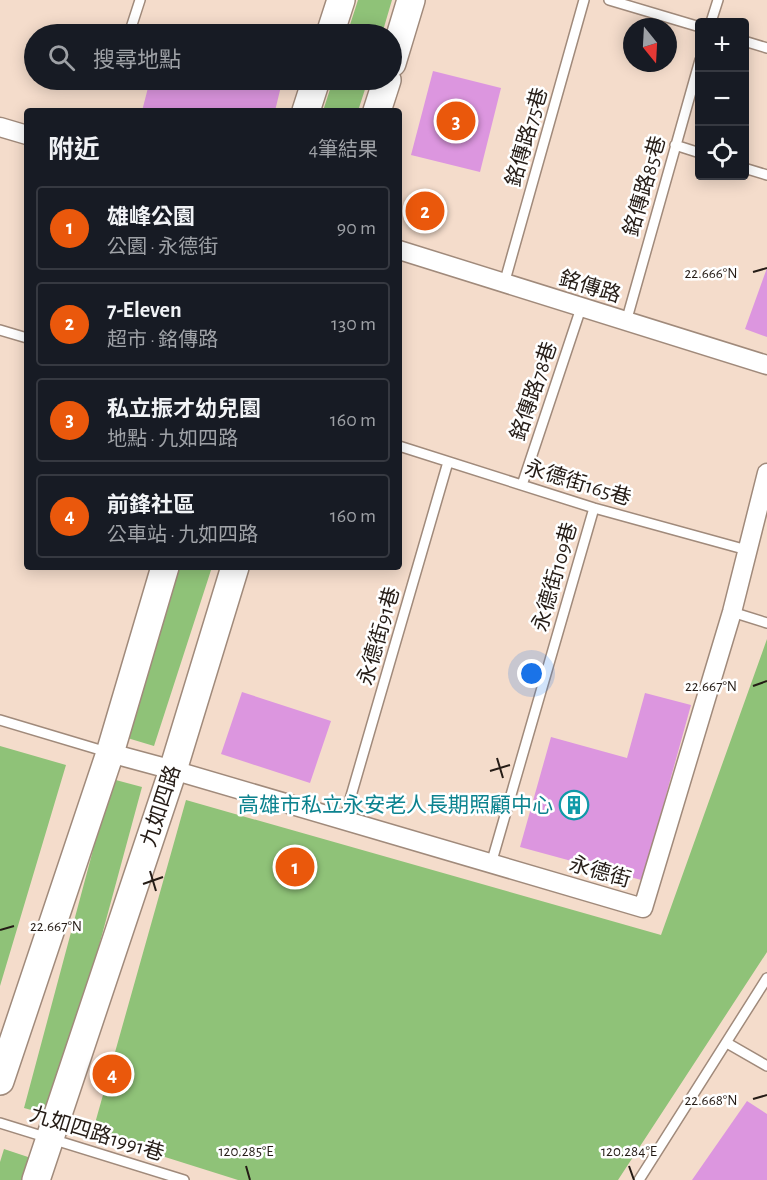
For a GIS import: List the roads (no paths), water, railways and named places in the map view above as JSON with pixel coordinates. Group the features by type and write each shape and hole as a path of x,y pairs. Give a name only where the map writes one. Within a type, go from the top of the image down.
{"street":[{"path":"333,24 341,0"},
{"path":"402,30 411,0"},
{"path":"307,108 313,90"},
{"path":"378,108 384,90"},
{"path":"0,127 24,134"},
{"name":"銘傳路","path":"402,251 767,365"},
{"name":"永德街","path":"110,753 643,908 732,612 767,473"},
{"path":"0,1081 110,753 164,570"},
{"name":"九如四路","path":"36,1180 173,770 234,570"}],"lane":[{"path":"132,24 140,0"},
{"name":"銘傳路75巷","path":"504,284 584,0"},
{"path":"609,0 695,26"},
{"path":"712,18 718,0"},
{"path":"749,43 767,48"},
{"name":"銘傳路85巷","path":"626,322 696,72"},
{"path":"675,145 695,152"},
{"path":"749,170 767,176"},
{"name":"銘傳路78巷","path":"522,485 581,308"},
{"path":"0,330 24,337"},
{"name":"永德街165巷","path":"402,448 594,508 747,550"},
{"name":"永德街91巷","path":"344,820 448,462"},
{"name":"永德街109巷","path":"491,864 594,508"},
{"path":"732,612 767,623"},
{"path":"0,720 110,753"},
{"path":"639,1180 767,978"},
{"path":"727,1043 767,1066"},
{"name":"九如四路1991巷","path":"0,1123 184,1180"}],"place":[{"name":"私立振才幼兒園","path":"456,121"},
{"name":"7-Eleven","path":"425,211"},
{"name":"高雄市私立永安老人長期照顧中心","path":"574,805"},
{"name":"雄峰公園","path":"295,867"},
{"name":"前鋒社區","path":"112,1074"}]}
